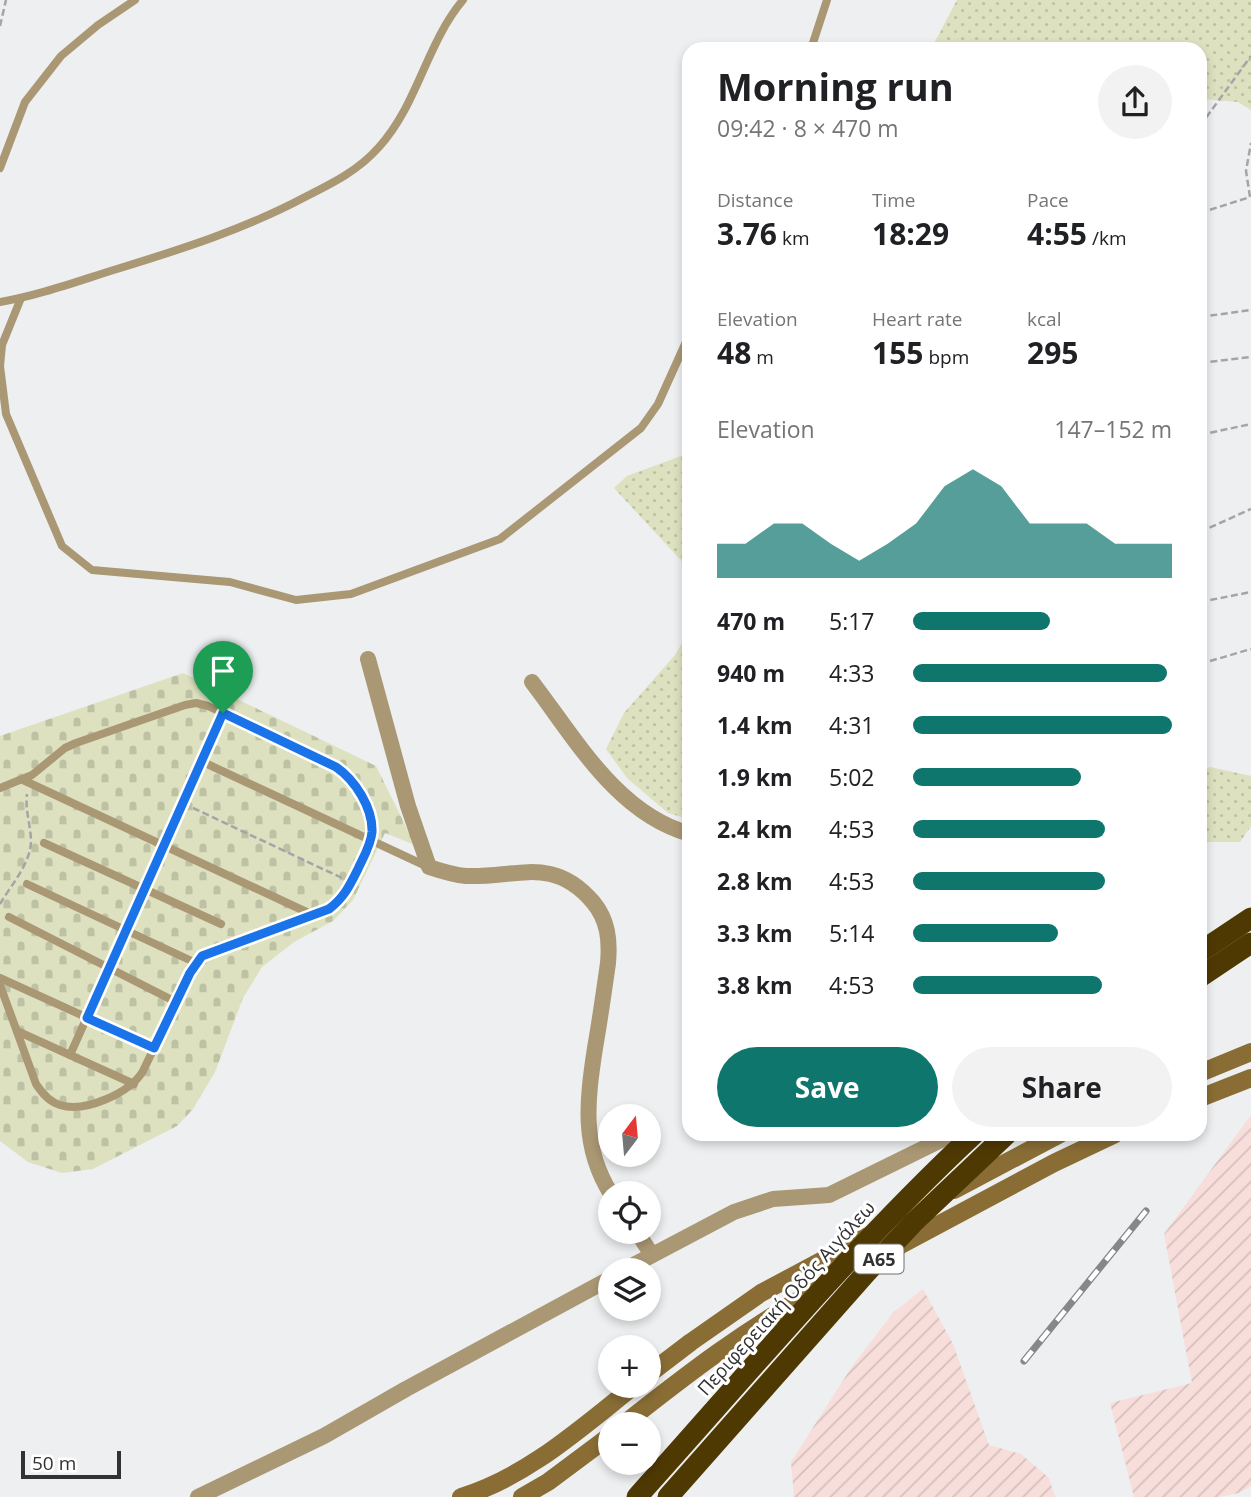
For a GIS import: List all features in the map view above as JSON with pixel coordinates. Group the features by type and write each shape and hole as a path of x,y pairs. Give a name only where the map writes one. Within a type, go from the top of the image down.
{"highway":[{"path":"1207,947 1251,918"},
{"path":"1207,972 1251,943"},
{"name":"Περιφερειακή Οδός Αιγάλεω","path":"637,1497 897,1209 967,1141"},
{"name":"Α65","path":"668,1497 857,1283 913,1223 1000,1141"}],"main road":[{"path":"1207,1070 1251,1052"},
{"path":"1207,1095 1251,1078"},
{"path":"661,1365 761,1293 1047,1141"},
{"path":"639,1412 707,1359 774,1313 1054,1163 1100,1141"},
{"path":"461,1497 490,1491 535,1461 618,1398"},
{"path":"522,1497 548,1482 598,1445"}],"street":[{"path":"368,659 401,784 429,867 468,876 516,871 553,874 583,890 598,908 607,927 610,943 587,1104 589,1134 595,1162 604,1181"},
{"path":"532,682 602,774 622,795 646,815 682,832"},
{"path":"646,1258 756,1203 814,1198 843,1191 939,1141"},
{"path":"644,1244 652,1255"},
{"path":"198,1497 324,1436 598,1285"}],"lane":[{"path":"0,167 24,102 61,56 98,25 135,0"},
{"path":"0,302 177,251 232,231 267,217 360,167 396,126 437,38 463,0"},
{"path":"813,42 827,0"},
{"path":"20,298 2,345 0,366 6,414 62,546 92,570 230,582 296,600 351,594 500,539 641,428 658,404 682,350"},
{"path":"0,788 27,782 65,748 76,743 196,703 223,713 336,767 347,775 362,796 372,831 352,882 338,902 329,909 212,951 196,963 143,1071 134,1084 120,1093 84,1106 62,1106 43,1094 36,1084 0,985"},
{"path":"70,1055 223,713"},
{"path":"202,762 429,867"},
{"path":"27,782 313,915"},
{"path":"44,843 221,924"},
{"path":"27,884 196,963"},
{"path":"9,917 176,1002"},
{"path":"0,978 154,1048"},
{"path":"16,1031 134,1084"}],"path":[{"path":"0,26 6,0"},
{"path":"1207,116 1251,56"},
{"path":"1207,212 1251,197 1246,171 1251,143"},
{"path":"1207,316 1251,310"},
{"path":"1207,362 1251,357"},
{"path":"1207,433 1251,424"},
{"path":"1207,529 1251,509"},
{"path":"1207,601 1251,592"},
{"path":"1207,662 1251,649"},
{"path":"0,904 17,879 30,846 27,782"},
{"path":"184,804 352,882"}],"shaded area":[{"path":"1251,1115 1251,1486 1239,1493 1219,1497 1134,1497 1110,1403 1192,1383 1164,1234"},
{"path":"923,1289 953,1344 989,1445 1021,1454 1049,1478 1055,1497 794,1497 791,1462 853,1365 893,1313"}],"green space":[{"path":"957,0 1251,0 1251,110 1238,102 1207,99 1207,42 935,42"},
{"path":"682,456 682,561 614,488 627,476"},
{"path":"682,643 682,817 668,813 627,778 606,749 624,713 675,655"},
{"path":"183,673 376,766 415,845 385,833 353,900 333,921 294,942 262,967 243,998 215,1072 193,1109 177,1126 93,1169 62,1173 28,1162 0,1141 0,736"},
{"path":"1210,767 1251,776 1251,826 1240,842 1207,842 1207,769"}],"railway":[{"path":"1024,1361 1146,1211"}],"route":[{"path":"223,713 336,767 347,775 362,796 372,831 352,882 338,902 329,909 202,956 190,973 154,1048 87,1018 223,713"}]}
